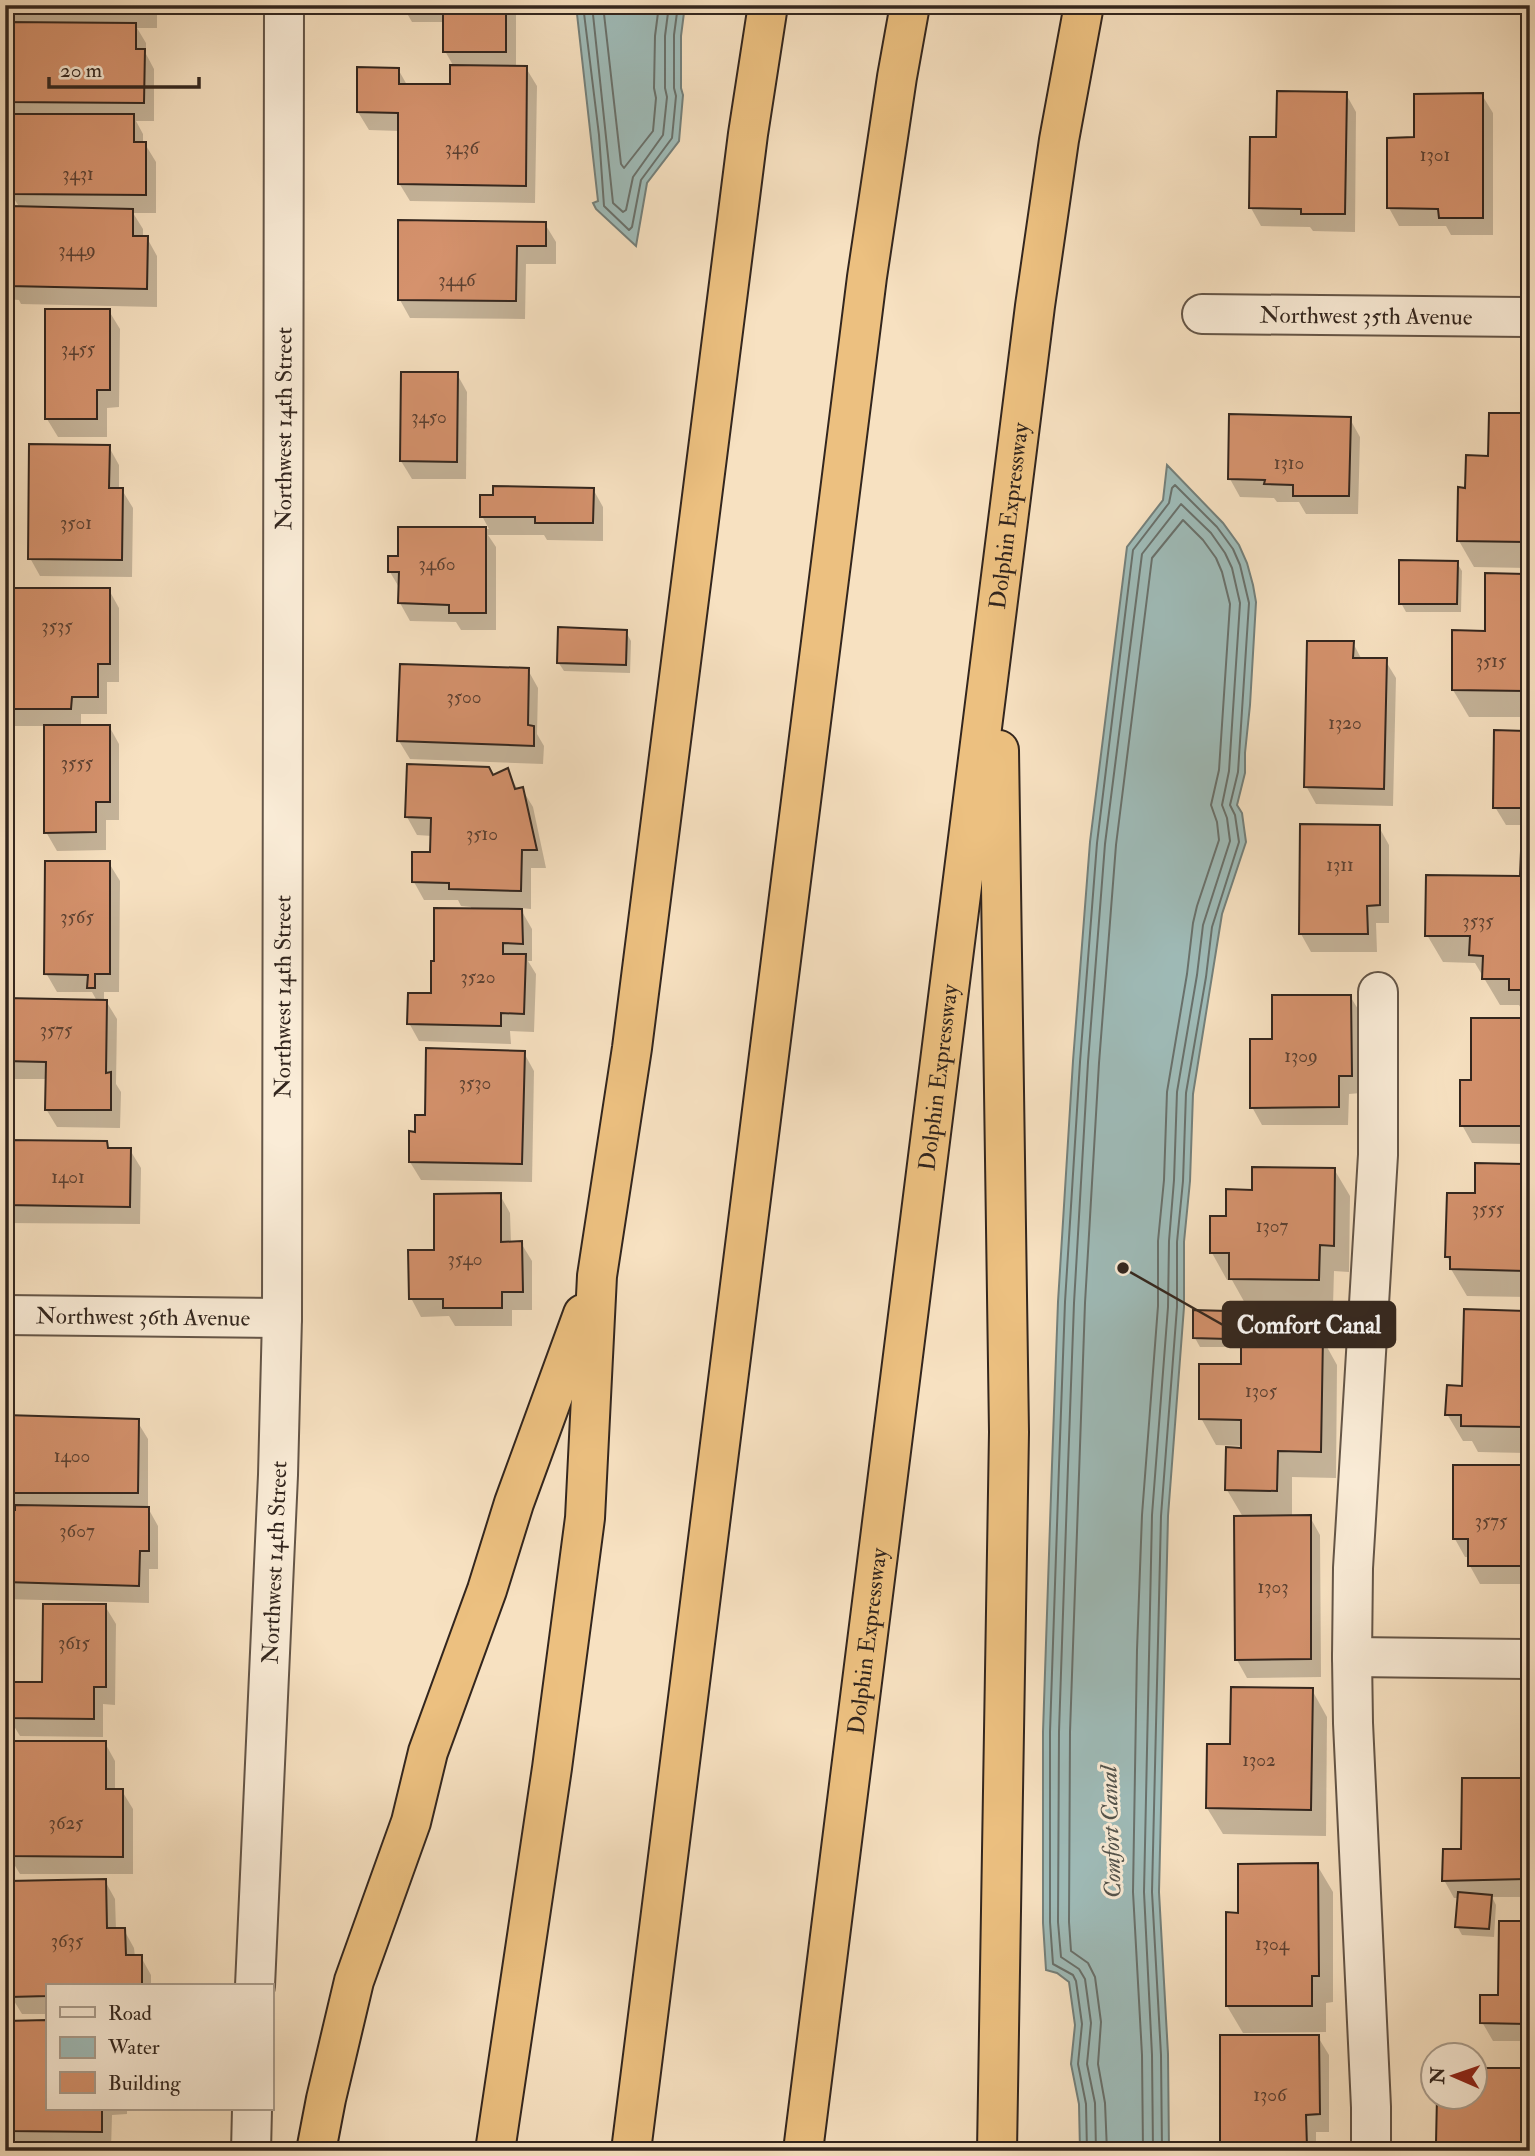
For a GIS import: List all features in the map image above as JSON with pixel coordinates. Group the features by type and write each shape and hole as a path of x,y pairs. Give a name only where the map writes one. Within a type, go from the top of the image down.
{"highway":[{"path":"495,2151 551,1781 585,1518 597,1276 634,1034 748,134 768,5"},
{"path":"631,2151 867,277 910,5"},
{"name":"Dolphin Expressway","path":"803,2151 997,606 1055,168 1084,5"},
{"path":"997,606 1009,1432 997,2151"},
{"path":"316,2151 354,1981 411,1822 428,1752 487,1590 514,1503 597,1276"}],"street":[{"name":"Northwest 14th Street","path":"255,1984 278,1475 282,1318 284,5"},
{"name":"Northwest 35th Avenue","path":"1202,314 1530,317"},
{"path":"1371,2151 1352,1657 1353,1567 1378,1155 1378,992"},
{"name":"Northwest 36th Avenue","path":"5,1315 282,1318"},
{"path":"1352,1657 1530,1659"},
{"path":"251,2110 251,2151"}],"water":[{"path":"576,5 685,5 681,36 683,95 679,141 647,183 636,246 596,209 593,203 598,201"},
{"path":"1167,465 1223,523 1239,545 1253,585 1256,602 1250,705 1245,773 1237,805 1242,813 1246,842 1222,914 1193,1094 1190,1181 1184,1242 1184,1307 1168,1516 1159,1892 1168,2054 1169,2151 1080,2151 1079,2104 1071,2064 1075,2025 1069,1982 1057,1973 1046,1970 1043,1923 1043,1732 1058,1302 1090,842 1127,547 1163,500"}],"building":[{"path":"5,5 148,5 148,10 5,10"},
{"path":"443,5 506,5 506,52 443,52"},
{"path":"5,22 136,23 136,49 145,49 144,103 5,102"},
{"path":"450,65 527,66 526,186 398,184 398,113 357,112 357,67 399,68 399,84 450,84"},
{"path":"1277,91 1347,92 1345,214 1301,214 1301,209 1249,208 1250,137 1276,137"},
{"path":"1483,93 1483,218 1439,218 1438,209 1387,208 1387,138 1414,137 1414,94"},
{"path":"10,114 134,114 134,142 146,142 146,195 10,194"},
{"path":"10,206 133,209 133,236 148,236 147,289 9,286 9,282 5,282 5,236 10,236"},
{"path":"398,220 546,222 546,246 517,246 516,301 398,300"},
{"path":"45,309 110,309 110,390 97,390 97,419 45,419"},
{"path":"401,372 458,372 457,462 400,461"},
{"path":"1489,413 1530,413 1530,542 1457,541 1458,487 1465,488 1466,455 1488,456"},
{"path":"1229,414 1351,417 1349,496 1293,496 1293,485 1264,484 1265,480 1228,479"},
{"path":"29,444 110,445 109,488 123,488 122,560 28,559"},
{"path":"493,486 594,488 593,523 535,523 535,517 480,517 480,495 493,495"},
{"path":"398,527 486,527 486,613 449,613 449,605 398,603 399,572 388,572 388,556 398,556"},
{"path":"1399,560 1458,561 1457,604 1399,604"},
{"path":"1485,573 1530,574 1530,691 1452,690 1452,630 1485,631"},
{"path":"5,588 110,588 110,664 98,664 98,697 72,697 71,709 5,709"},
{"path":"558,627 627,630 626,665 557,663"},
{"path":"1307,641 1354,641 1353,658 1387,658 1384,789 1304,787"},
{"path":"400,664 529,668 528,725 534,726 534,746 397,741"},
{"path":"44,725 110,725 110,802 96,802 96,832 44,833"},
{"path":"1494,730 1530,731 1530,808 1493,808"},
{"path":"407,764 489,767 493,775 508,768 515,789 523,787 537,850 522,850 521,891 449,889 449,883 412,882 412,852 430,852 431,818 405,817"},
{"path":"1300,824 1380,825 1380,905 1367,906 1368,934 1299,934"},
{"path":"1521,851 1530,851 1530,990 1509,990 1509,979 1482,979 1483,956 1469,955 1470,936 1425,936 1426,875 1520,876"},
{"path":"45,861 110,861 110,974 95,974 95,988 87,988 88,975 44,974"},
{"path":"434,908 522,909 523,944 503,943 503,954 526,954 524,1014 501,1013 501,1026 407,1024 408,993 431,993"},
{"path":"1272,995 1351,995 1352,1076 1339,1076 1339,1107 1250,1108 1250,1039 1272,1039"},
{"path":"5,998 107,1000 106,1073 111,1072 111,1110 45,1110 46,1062 5,1061"},
{"path":"1471,1018 1530,1018 1530,1126 1460,1126 1460,1080 1471,1080"},
{"path":"426,1048 525,1051 522,1164 409,1162 409,1131 415,1132 415,1115 425,1115"},
{"path":"5,1140 107,1141 108,1148 131,1148 130,1207 5,1205"},
{"path":"1475,1163 1530,1164 1530,1271 1450,1269 1450,1257 1445,1257 1447,1193 1475,1193"},
{"path":"1252,1167 1335,1168 1334,1246 1320,1245 1319,1280 1229,1279 1229,1253 1210,1253 1210,1216 1226,1216 1226,1189 1252,1190"},
{"path":"501,1193 501,1242 522,1241 523,1292 502,1292 502,1308 443,1308 443,1299 409,1299 408,1250 434,1250 434,1194"},
{"path":"1464,1309 1530,1311 1530,1427 1461,1426 1461,1415 1445,1415 1447,1385 1462,1386"},
{"path":"1193,1310 1228,1311 1228,1339 1193,1338"},
{"path":"1241,1336 1323,1336 1321,1452 1278,1451 1277,1491 1225,1490 1226,1447 1241,1448 1241,1420 1199,1419 1199,1364 1241,1364"},
{"path":"5,1415 139,1419 138,1493 5,1493"},
{"path":"1453,1465 1530,1465 1530,1566 1468,1566 1468,1539 1453,1539"},
{"path":"15,1505 149,1507 149,1551 140,1551 139,1586 5,1582 5,1510 15,1510"},
{"path":"1311,1515 1311,1659 1235,1660 1234,1516"},
{"path":"43,1604 106,1604 106,1687 94,1687 94,1719 8,1718 8,1682 42,1682"},
{"path":"1231,1687 1313,1688 1311,1810 1206,1808 1207,1744 1230,1744"},
{"path":"5,1741 106,1741 106,1789 123,1789 123,1857 8,1856"},
{"path":"1462,1778 1530,1778 1530,1879 1442,1881 1443,1849 1461,1849"},
{"path":"1318,1863 1319,1976 1312,1976 1312,2006 1226,2006 1226,1912 1238,1913 1238,1864"},
{"path":"106,1879 107,1928 125,1928 126,1955 142,1955 142,1984 46,1984 46,1996 10,1997 9,1881"},
{"path":"1458,1892 1492,1895 1489,1929 1455,1927"},
{"path":"1499,1921 1530,1921 1530,2024 1480,2023 1480,1995 1498,1995"},
{"path":"46,2020 46,2110 102,2110 102,2132 8,2131 5,2021"},
{"path":"1220,2035 1319,2035 1320,2114 1306,2115 1307,2147 1220,2148"},
{"path":"1490,2068 1530,2068 1530,2151 1476,2151 1476,2144 1436,2143 1437,2110 1490,2110"},
{"path":"1417,2149 1471,2150 1417,2151"}],"place":[{"name":"Comfort Canal","path":"1123,1268"}]}
